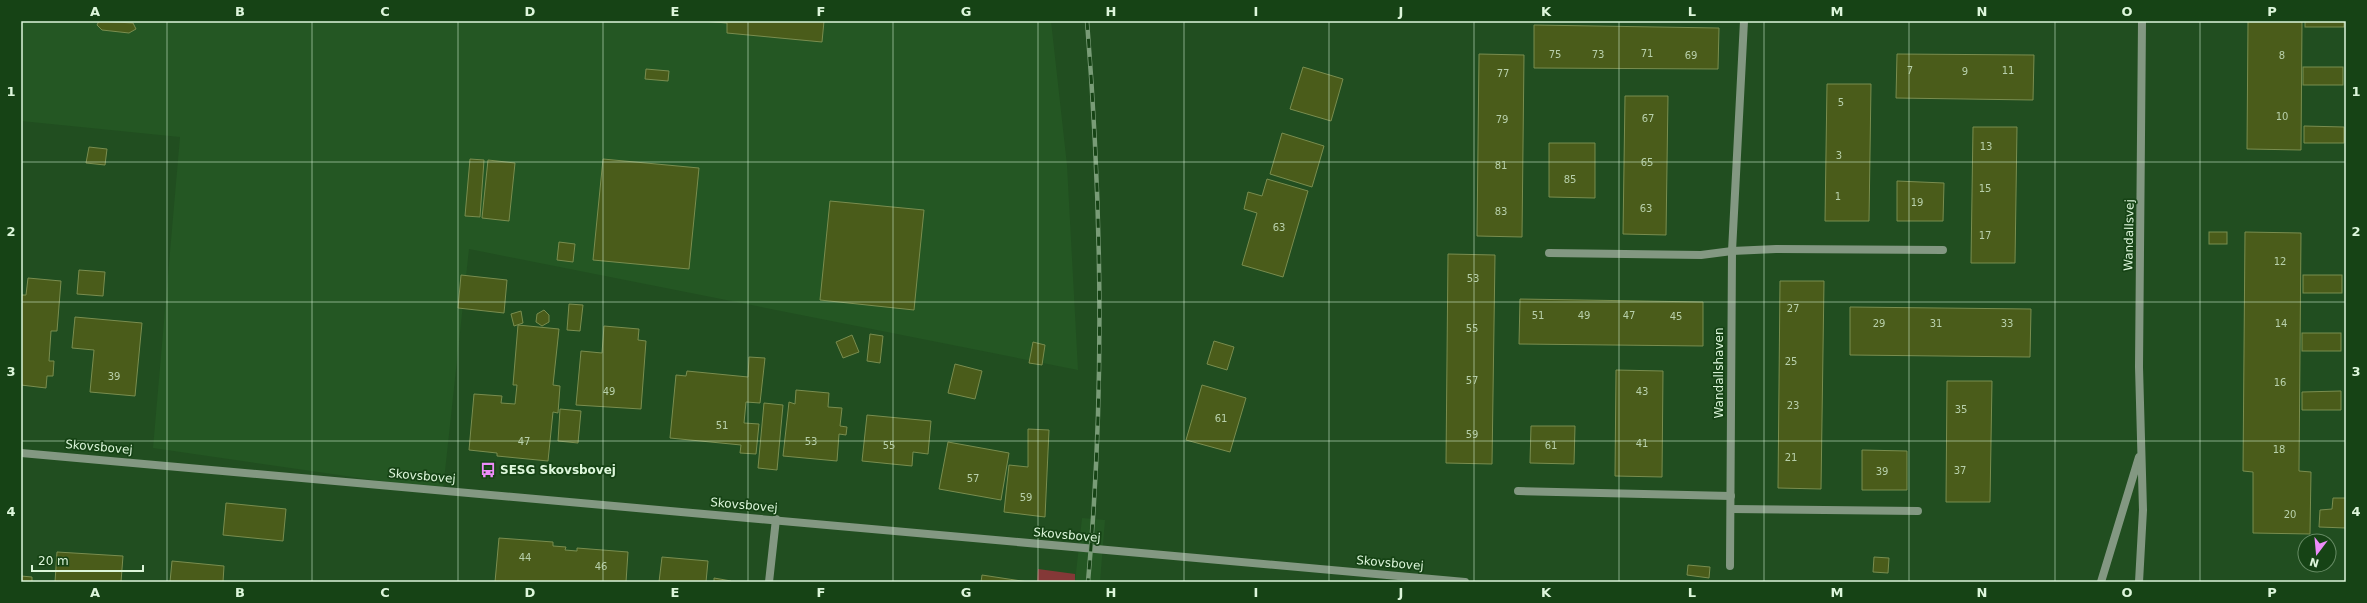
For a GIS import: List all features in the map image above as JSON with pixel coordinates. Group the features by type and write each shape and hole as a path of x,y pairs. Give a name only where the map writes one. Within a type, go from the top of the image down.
{"street":[{"name":"Wandallshaven","path":"1730,566 1732,250 1744,21"},
{"name":"Wandallsvej","path":"2139,582 2143,510 2139,367 2142,21"},
{"path":"1549,253 1701,255 1732,250 1776,249 1943,250"},
{"name":"Wandallsvej","path":"2101,582 2141,450"},
{"name":"Skovsbovej","path":"21,453 776,519 1465,582"},
{"path":"1518,491 1731,496"},
{"path":"1731,509 1918,511"},
{"path":"769,582 776,519"}],"shaded area":[{"path":"21,21 1051,21 1067,165 1078,370 469,249 443,490 153,448 180,137 21,121"},
{"path":"1082,518 1105,520 1100,582 1075,582"},
{"path":"1038,569 1075,574 1075,582 1037,582"}],"building":[{"path":"99,21 133,23 136,29 129,33 102,30 97,25"},
{"path":"702,21 824,21 822,42 727,33 727,23"},
{"path":"2248,21 2302,21 2301,150 2247,149"},
{"path":"2305,21 2344,21 2344,27 2305,27"},
{"path":"1534,25 1719,28 1718,69 1534,68"},
{"path":"1479,54 1524,55 1522,237 1477,236"},
{"path":"1897,54 2034,55 2033,100 1896,98"},
{"path":"1303,67 1343,79 1331,121 1290,109"},
{"path":"2303,67 2343,67 2343,85 2303,85"},
{"path":"646,69 669,71 668,81 645,79"},
{"path":"1827,84 1871,84 1869,221 1825,221"},
{"path":"1625,96 1668,96 1666,235 1623,234"},
{"path":"2304,126 2344,127 2344,143 2304,143"},
{"path":"1973,127 2017,127 2015,263 1971,263"},
{"path":"1282,133 1324,146 1312,187 1270,174"},
{"path":"1549,143 1595,143 1595,198 1549,197"},
{"path":"89,147 107,149 105,165 86,163"},
{"path":"470,159 484,160 480,217 465,216"},
{"path":"603,159 699,168 689,269 593,260"},
{"path":"488,160 515,163 509,221 482,218"},
{"path":"1267,179 1308,191 1283,277 1242,265 1257,213 1244,209 1248,192 1262,196"},
{"path":"1897,181 1944,183 1943,221 1897,221"},
{"path":"830,201 924,210 914,310 820,300"},
{"path":"2209,232 2227,232 2227,244 2209,244"},
{"path":"2245,232 2301,233 2299,471 2311,472 2310,533 2253,533 2253,472 2243,471"},
{"path":"559,242 575,244 573,262 557,260"},
{"path":"1448,254 1495,255 1492,464 1446,463"},
{"path":"79,270 105,272 103,296 77,294"},
{"path":"461,275 507,280 504,313 458,308"},
{"path":"2303,275 2342,275 2342,293 2303,293"},
{"path":"28,278 61,281 57,331 51,331 49,361 54,361 53,376 47,376 46,388 21,385 21,295 26,295"},
{"path":"1780,281 1824,281 1821,489 1778,488"},
{"path":"1520,299 1703,302 1703,346 1519,344"},
{"path":"569,304 583,305 580,331 567,330"},
{"path":"1850,307 2031,309 2030,357 1850,355"},
{"path":"544,310 549,315 549,322 542,326 536,322 537,314"},
{"path":"521,311 523,323 514,326 511,314"},
{"path":"75,317 142,323 135,396 90,392 94,350 72,348"},
{"path":"518,325 559,329 553,385 560,386 558,413 553,412 548,461 497,456 497,453 469,450 474,394 502,396 501,403 515,404 517,385 513,385"},
{"path":"604,326 639,329 638,340 646,341 641,409 576,405 581,351 602,353"},
{"path":"2302,333 2341,333 2341,351 2302,351"},
{"path":"870,334 883,336 880,363 867,361"},
{"path":"852,335 859,352 843,358 836,342"},
{"path":"1214,341 1234,347 1227,370 1207,364"},
{"path":"1033,342 1045,345 1042,365 1029,363"},
{"path":"749,357 765,358 760,403 746,402 744,423 759,424 756,454 740,453 741,445 670,438 676,375 686,376 687,371 748,377"},
{"path":"955,364 982,371 975,399 948,393"},
{"path":"1616,370 1663,371 1662,477 1615,476"},
{"path":"1947,381 1992,381 1990,502 1946,502"},
{"path":"1202,385 1246,398 1230,452 1186,440"},
{"path":"796,390 829,393 828,407 842,408 840,426 847,427 846,435 839,434 837,461 783,456 789,402 795,404"},
{"path":"2341,391 2341,410 2302,410 2302,392"},
{"path":"764,403 783,405 777,470 758,468"},
{"path":"560,409 581,411 578,443 558,441"},
{"path":"867,415 931,421 928,454 913,452 912,466 862,461"},
{"path":"1531,426 1575,426 1574,464 1530,463"},
{"path":"1028,429 1049,430 1045,517 1004,512 1009,465 1028,467"},
{"path":"948,442 1009,453 1001,500 939,489"},
{"path":"1862,450 1907,451 1907,490 1862,490"},
{"path":"2333,498 2346,498 2346,528 2319,527 2320,510 2332,509"},
{"path":"226,503 286,509 283,541 223,535"},
{"path":"499,538 553,542 553,546 566,547 565,550 577,551 577,548 628,552 626,582 495,582"},
{"path":"57,552 123,556 121,582 55,582"},
{"path":"662,557 708,561 706,582 659,582"},
{"path":"1874,557 1889,558 1888,573 1873,572"},
{"path":"172,561 224,566 223,582 170,582"},
{"path":"1688,565 1710,567 1709,578 1687,575"},
{"path":"982,575 1028,582 981,582"},
{"path":"21,576 32,577 32,582 21,582"},
{"path":"714,578 731,581 731,582 714,582"}],"railway":[{"path":"1087,21 1096,161 1100,302 1097,442 1088,582"}],"place":[{"name":"SESG Skovsbovej","path":"488,470"}]}
